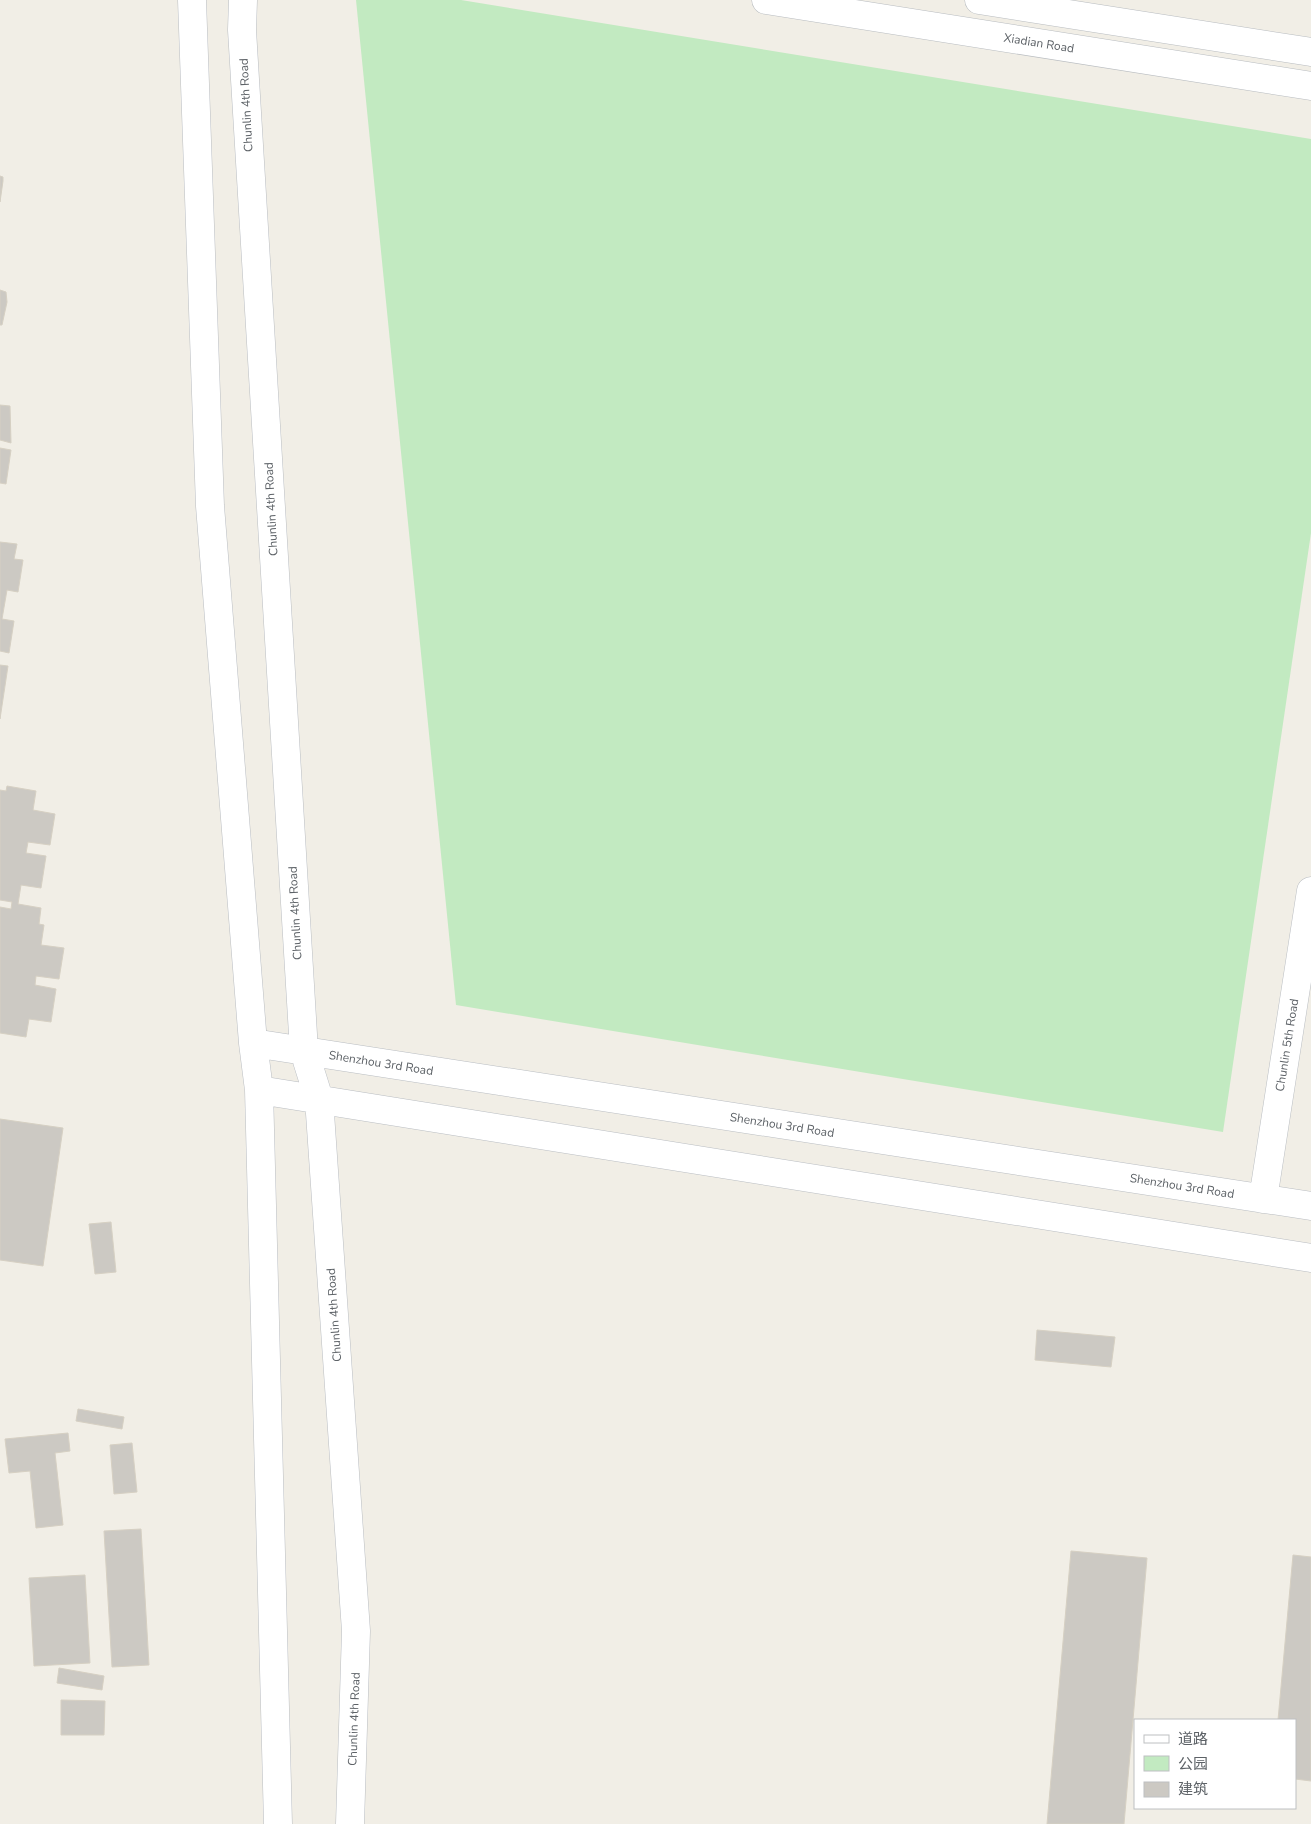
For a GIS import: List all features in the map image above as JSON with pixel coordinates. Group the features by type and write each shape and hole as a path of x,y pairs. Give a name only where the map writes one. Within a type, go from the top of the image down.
{"street":[{"path":"192,0 210,506 252,1043 259,1090 278,1824"},
{"name":"Chunlin 4th Road","path":"243,0 243,50 304,1051 319,1099 356,1631 350,1824"},
{"name":"Xiadian Road","path":"766,0 1311,86"},
{"path":"979,0 1311,52"},
{"name":"Chunlin 5th Road","path":"1263,1199 1311,890"},
{"name":"Shenzhou 3rd Road","path":"252,1043 1311,1206"},
{"path":"259,1090 1311,1258"}],"green space":[{"path":"356,0 461,0 1311,139 1311,533 1223,1132 456,1005"}],"building":[{"path":"0,176 3,177 3,181 0,202"},
{"path":"0,290 6,292 7,302 2,325 0,325"},
{"path":"0,405 10,406 11,443 0,440"},
{"path":"0,448 11,450 6,484 0,483"},
{"path":"0,542 17,544 14,559 23,560 18,592 7,590 2,619 14,621 9,653 0,651"},
{"path":"0,665 8,666 0,719"},
{"path":"7,786 36,791 33,810 55,814 50,845 28,842 26,853 46,856 41,888 21,885 18,904 41,908 39,924 44,925 41,945 64,948 59,979 36,976 35,985 56,989 51,1022 29,1019 26,1037 0,1033 0,907 11,909 12,902 0,900 0,790 6,791"},
{"path":"0,1119 63,1128 43,1266 0,1260"},
{"path":"111,1222 116,1272 95,1274 89,1224"},
{"path":"1037,1330 1115,1337 1111,1367 1035,1360"},
{"path":"78,1409 124,1417 122,1429 76,1421"},
{"path":"68,1433 70,1451 55,1453 63,1525 36,1528 30,1471 9,1473 5,1439"},
{"path":"132,1443 137,1492 114,1494 110,1445"},
{"path":"141,1529 149,1665 112,1667 104,1531"},
{"path":"1071,1551 1147,1558 1124,1824 1047,1824"},
{"path":"1293,1555 1311,1557 1311,1781 1296,1779 1296,1719 1278,1719"},
{"path":"85,1575 90,1663 34,1666 29,1578"},
{"path":"59,1668 104,1676 102,1690 57,1683"},
{"path":"61,1700 105,1701 104,1735 61,1735"}]}
